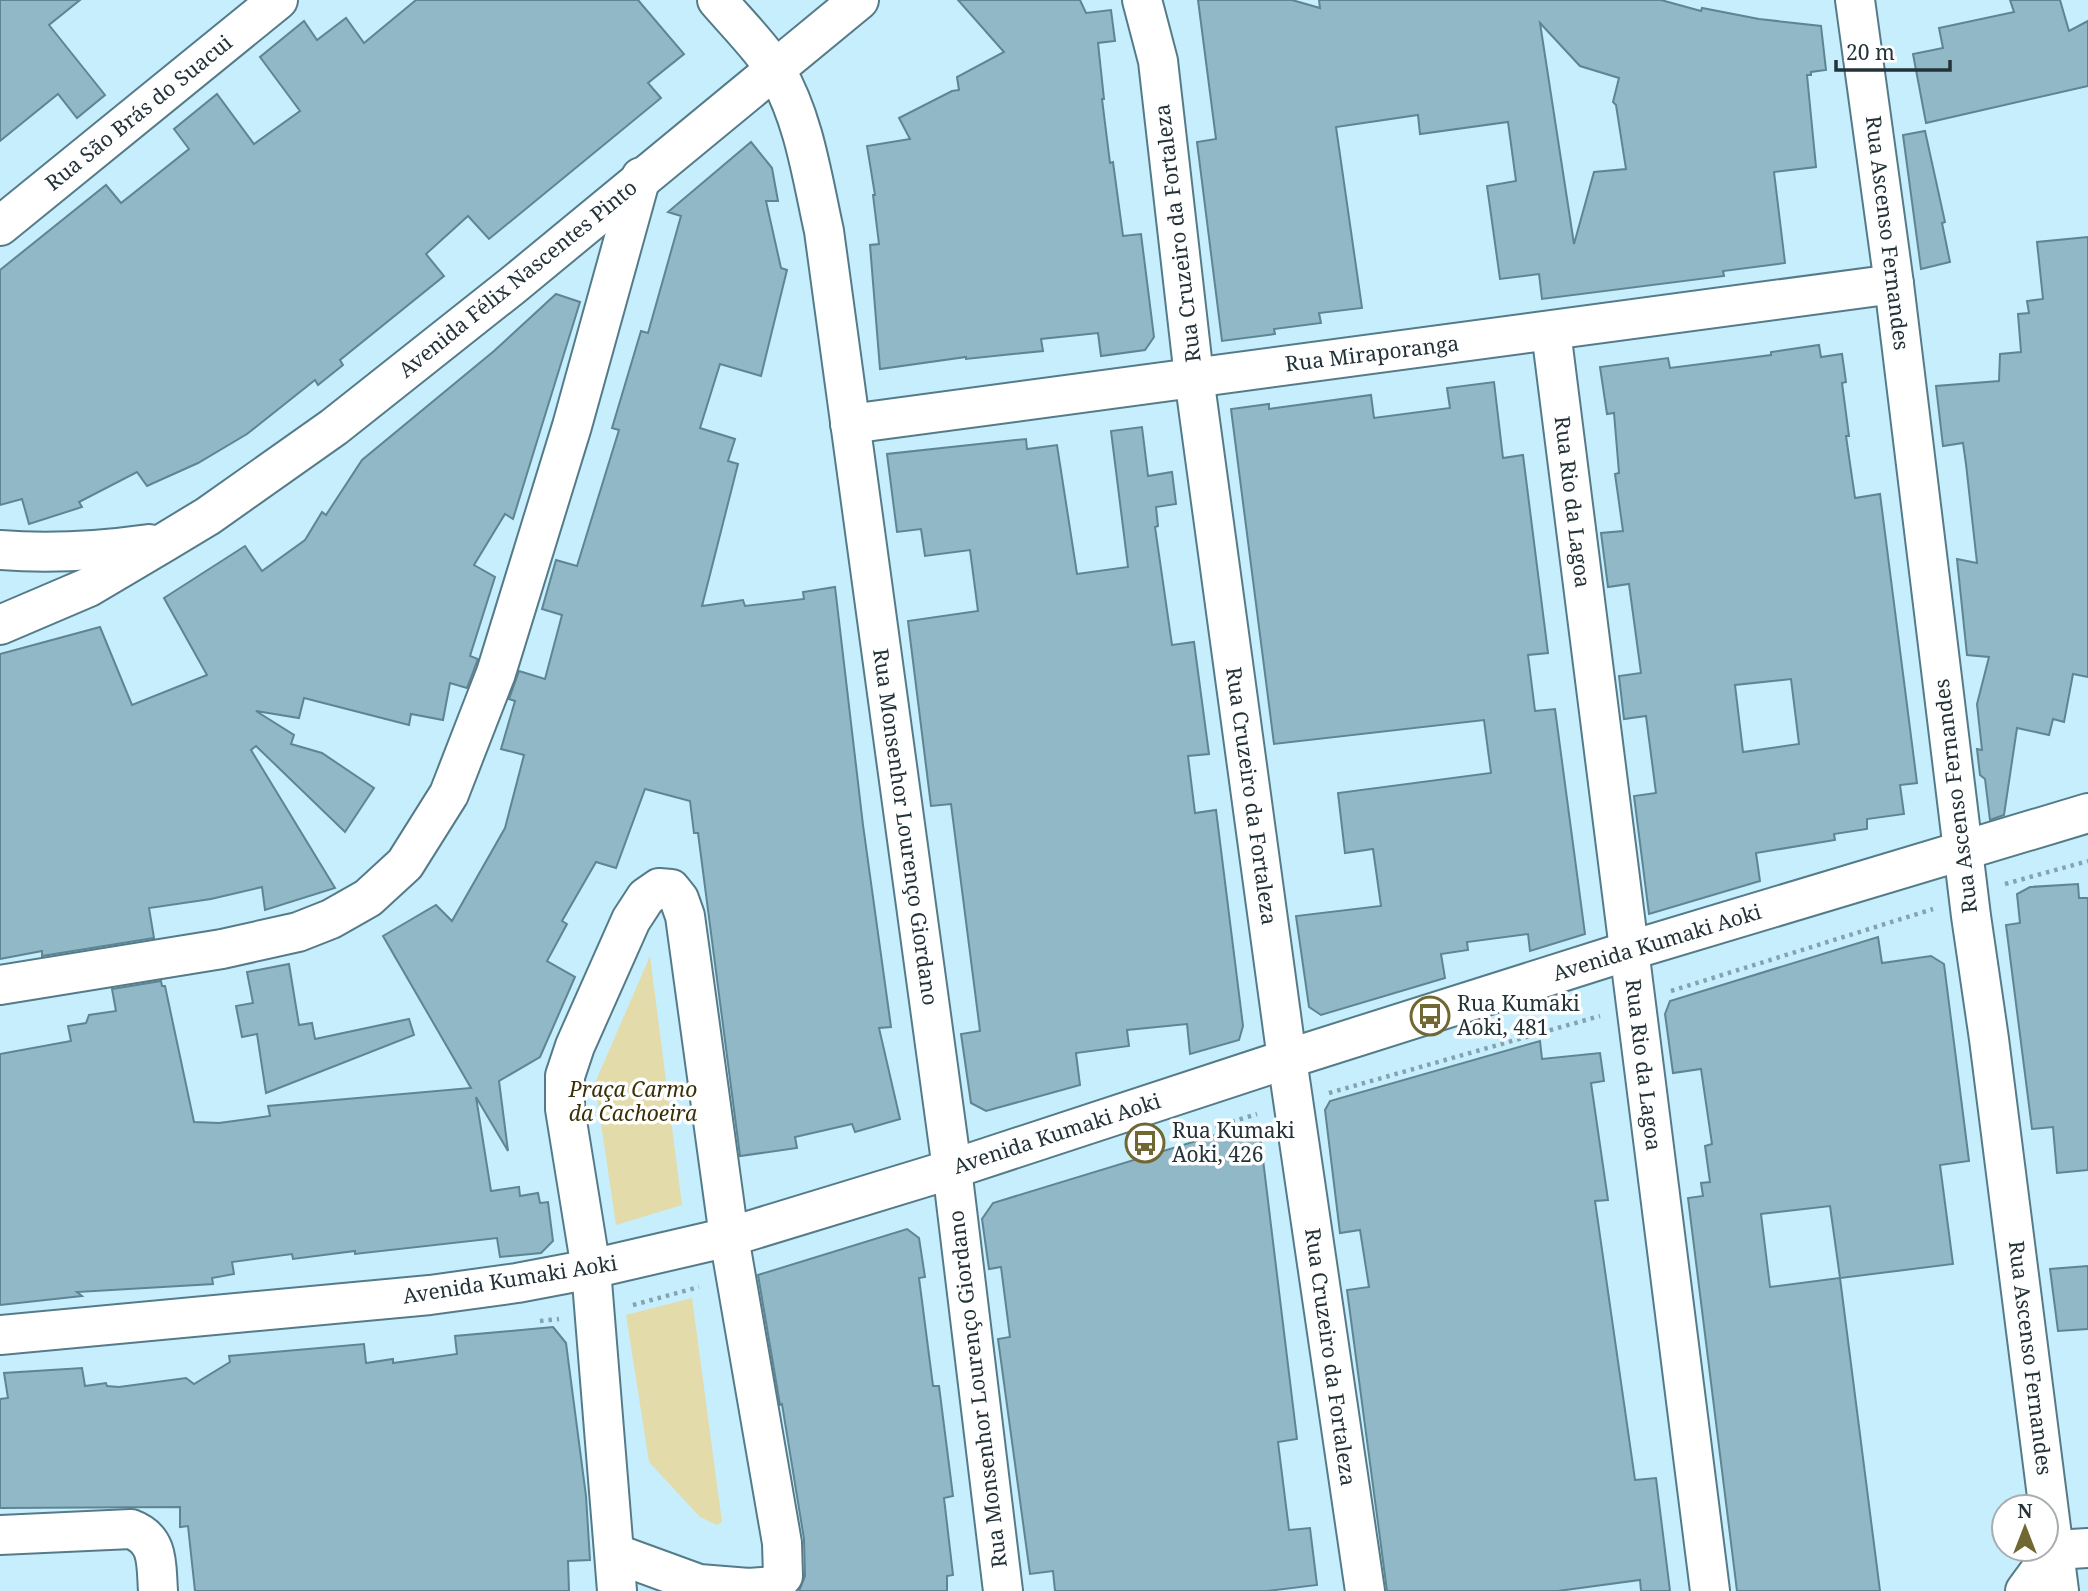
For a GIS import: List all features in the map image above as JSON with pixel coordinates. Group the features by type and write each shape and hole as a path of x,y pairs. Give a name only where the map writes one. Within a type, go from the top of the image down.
{"street":[{"name":"Rua São Brás do Suacui","path":"0,226 278,0"},
{"name":"Rua Monsenhor Lourenço Giordano","path":"717,0 775,69 791,104 807,152 821,218 952,1169 1003,1591"},
{"name":"Avenida Félix Nascentes Pinto","path":"0,625 89,587 208,516 334,428 512,286 859,0"},
{"name":"Rua Cruzeiro da Fortaleza","path":"1142,0 1158,61 1194,377 1287,1059 1365,1591"},
{"name":"Rua Ascenso Fernandes","path":"1855,0 1894,284 1964,850 2071,1549 2059,1591"},
{"path":"0,985 222,949 298,932 331,919 368,898 405,864 449,794 496,673 572,426 641,177"},
{"name":"Rua Miraporanga","path":"850,424 1894,284"},
{"name":"Rua Rio da Lagoa","path":"1551,331 1710,1591"},
{"name":"Avenida Félix Nascentes Pinto","path":"0,550 99,551 165,542"},
{"name":"Avenida Kumaki Aoki","path":"0,1335 430,1295 591,1269 729,1237 952,1169 1628,951 1964,850 2085,810"},
{"path":"614,1553 699,1584 749,1588 773,1586 783,1576 782,1543 729,1237 685,916 680,899 671,889 659,888 646,897 631,920 575,1046 565,1076 565,1109 591,1269 617,1591"},
{"path":"0,1535 131,1530 143,1534 151,1543 155,1554 158,1591"},
{"path":"2025,1591 2071,1549"}],"path":[{"path":"2029,876 2088,861"},
{"path":"1676,989 1917,914"},
{"path":"1337,1091 1609,1013"},
{"path":"645,1303 709,1284"}],"green space":[{"name":"Praça Carmo da Cachoeira","path":"650,956 682,1205 616,1225 595,1083"},
{"path":"692,1298 722,1522 717,1525 700,1517 649,1462 626,1315"}],"building":[{"path":"0,0 80,0 49,25 105,95 77,118 58,94 0,141"},
{"path":"416,0 638,0 684,54 648,83 661,98 489,239 468,216 426,254 444,276 340,360 343,365 318,385 315,380 247,434 198,463 147,486 137,472 79,502 82,507 29,524 22,499 0,505 0,270 106,185 121,203 189,149 174,129 217,94 254,144 300,111 260,57 304,21 317,40 346,18 364,43"},
{"path":"958,0 1080,0 1086,13 1111,10 1115,41 1098,43 1102,99 1123,236 1141,234 1154,337 1145,350 1101,356 1098,333 1041,339 1043,351 966,357 880,369 870,245 879,244 867,146 910,139 899,118 959,90 957,77 1004,52"},
{"path":"1198,0 1292,0 1320,8 1319,0 1661,0 1701,11 1702,8 1759,19 1821,26 1826,70 1807,75 1816,167 1774,172 1785,263 1723,271 1724,276 1542,299 1539,274 1500,279 1487,186 1516,181 1508,122 1420,134 1418,115 1336,127 1362,308 1319,313 1321,323 1274,329 1275,334 1222,341 1197,142 1216,139","holes":["1540,23 1580,66 1619,78 1613,102 1616,105 1626,169 1594,172 1574,244"]},
{"path":"2010,0 2060,0 2069,31 2088,21 2088,86 1926,123 1913,54 1943,48 1939,28 2014,12"},
{"path":"1925,131 1945,222 1942,223 1950,262 1921,269 1903,135"},
{"path":"751,142 772,168 778,201 766,201 781,268 787,270 761,376 720,364 700,428 735,439 728,461 738,464 702,606 743,600 745,606 804,599 803,592 835,587 863,825 891,1027 879,1028 900,1119 855,1132 852,1124 795,1137 797,1148 740,1156 698,833 694,833 690,801 645,789 616,868 596,862 562,921 567,924 547,961 575,977 540,1057 499,1081 508,1151 476,1097 491,1191 519,1187 520,1196 538,1193 540,1203 548,1202 553,1241 541,1253 500,1257 497,1238 293,1259 292,1254 232,1262 234,1274 212,1278 213,1284 77,1292 82,1296 0,1305 0,1054 71,1041 68,1026 86,1023 89,1015 116,1011 112,989 161,981 162,986 165,986 194,1122 219,1123 270,1116 268,1106 471,1088 383,936 436,905 452,921 505,828 524,755 501,749 515,701 509,699 519,671 545,679 562,615 542,609 556,560 577,566 619,430 612,428 641,331 648,333 681,216 668,212"},
{"path":"2088,237 2088,677 2073,674 2064,722 2053,719 2049,735 2017,728 2004,815 1990,820 1985,779 1980,775 1977,749 1982,750 1977,704 1989,657 1967,655 1957,559 1977,563 1966,464 1963,443 1943,446 1936,386 1999,381 2000,354 2021,352 2018,314 2029,313 2027,301 2043,299 2037,242"},
{"path":"556,294 580,302 513,519 505,514 474,565 495,577 470,656 478,659 467,688 450,683 443,720 411,714 409,725 304,698 299,718 256,711 294,735 291,744 322,753 374,788 345,832 256,746 251,750 335,888 265,910 262,887 211,899 149,908 154,938 42,956 42,951 0,959 0,654 100,627 132,705 207,675 164,598 245,546 262,571 305,540 322,512 326,515 362,460 494,351"},
{"path":"1819,345 1821,357 1842,354 1846,382 1842,383 1849,436 1846,436 1855,498 1880,494 1917,783 1900,785 1904,814 1867,819 1867,829 1834,834 1835,840 1756,853 1760,881 1649,914 1634,796 1656,793 1646,716 1624,719 1619,676 1641,673 1629,584 1608,587 1601,533 1623,531 1615,474 1619,473 1614,413 1607,414 1600,367 1668,358 1670,368 1771,355 1771,352","holes":["1791,679 1799,744 1743,752 1735,685"]},
{"path":"1494,382 1503,458 1523,455 1548,653 1528,655 1535,711 1555,709 1585,934 1530,951 1528,934 1467,942 1468,950 1441,954 1445,978 1321,1015 1309,1007 1296,916 1381,906 1373,849 1345,853 1338,793 1491,773 1484,720 1274,744 1231,409 1269,404 1269,409 1371,395 1374,418 1450,408 1447,388"},
{"path":"1142,427 1148,476 1172,472 1176,504 1156,507 1158,526 1155,527 1172,645 1194,642 1209,754 1188,756 1195,813 1216,810 1243,1026 1239,1040 1190,1054 1187,1024 1127,1030 1129,1046 1076,1053 1080,1085 986,1111 971,1103 961,1034 980,1031 951,804 931,806 908,621 978,611 970,550 925,556 921,529 897,532 887,454 1026,439 1027,449 1057,445 1077,574 1128,567 1111,431"},
{"path":"2078,884 2079,898 2088,898 2088,1170 2057,1173 2053,1127 2032,1129 2006,925 2020,923 2017,894 2030,887"},
{"path":"1878,937 1882,963 1931,956 1944,964 1969,1161 1940,1165 1953,1264 1840,1278 1880,1591 1737,1591 1688,1198 1703,1196 1701,1183 1710,1182 1705,1146 1712,1144 1701,1069 1673,1073 1665,1014 1670,1001","holes":["1830,1206 1840,1278 1770,1287 1761,1214"]},
{"path":"289,964 299,1025 312,1023 315,1039 409,1019 414,1035 266,1093 257,1034 242,1037 236,1006 253,1003 247,972"},
{"path":"1540,1041 1542,1059 1600,1053 1604,1081 1591,1083 1608,1200 1595,1201 1635,1480 1656,1478 1670,1591 1641,1591 1640,1580 1558,1591 1387,1591 1347,1290 1369,1287 1360,1230 1340,1233 1325,1110 1330,1101"},
{"path":"1245,1126 1260,1135 1297,1439 1278,1442 1289,1530 1310,1528 1317,1585 1267,1591 1055,1591 1053,1571 1030,1574 998,1339 1010,1337 1001,1267 989,1269 982,1219 993,1203"},
{"path":"907,1229 919,1238 925,1277 919,1278 933,1386 939,1386 953,1496 944,1498 953,1575 947,1576 947,1591 799,1591 805,1576 804,1539 758,1275"},
{"path":"2088,1266 2088,1329 2058,1331 2050,1269"},
{"path":"553,1327 566,1343 586,1496 590,1560 568,1561 569,1591 195,1591 188,1526 180,1527 180,1507 0,1508 0,1399 8,1398 4,1373 82,1368 85,1386 106,1383 107,1386 119,1387 186,1378 194,1384 230,1362 229,1356 364,1344 366,1363 393,1359 393,1363 457,1354 455,1336"}],"place":[{"name":"Rua Kumaki Aoki, 481","path":"1430,1016"},
{"name":"Rua Kumaki Aoki, 426","path":"1145,1143"}]}
